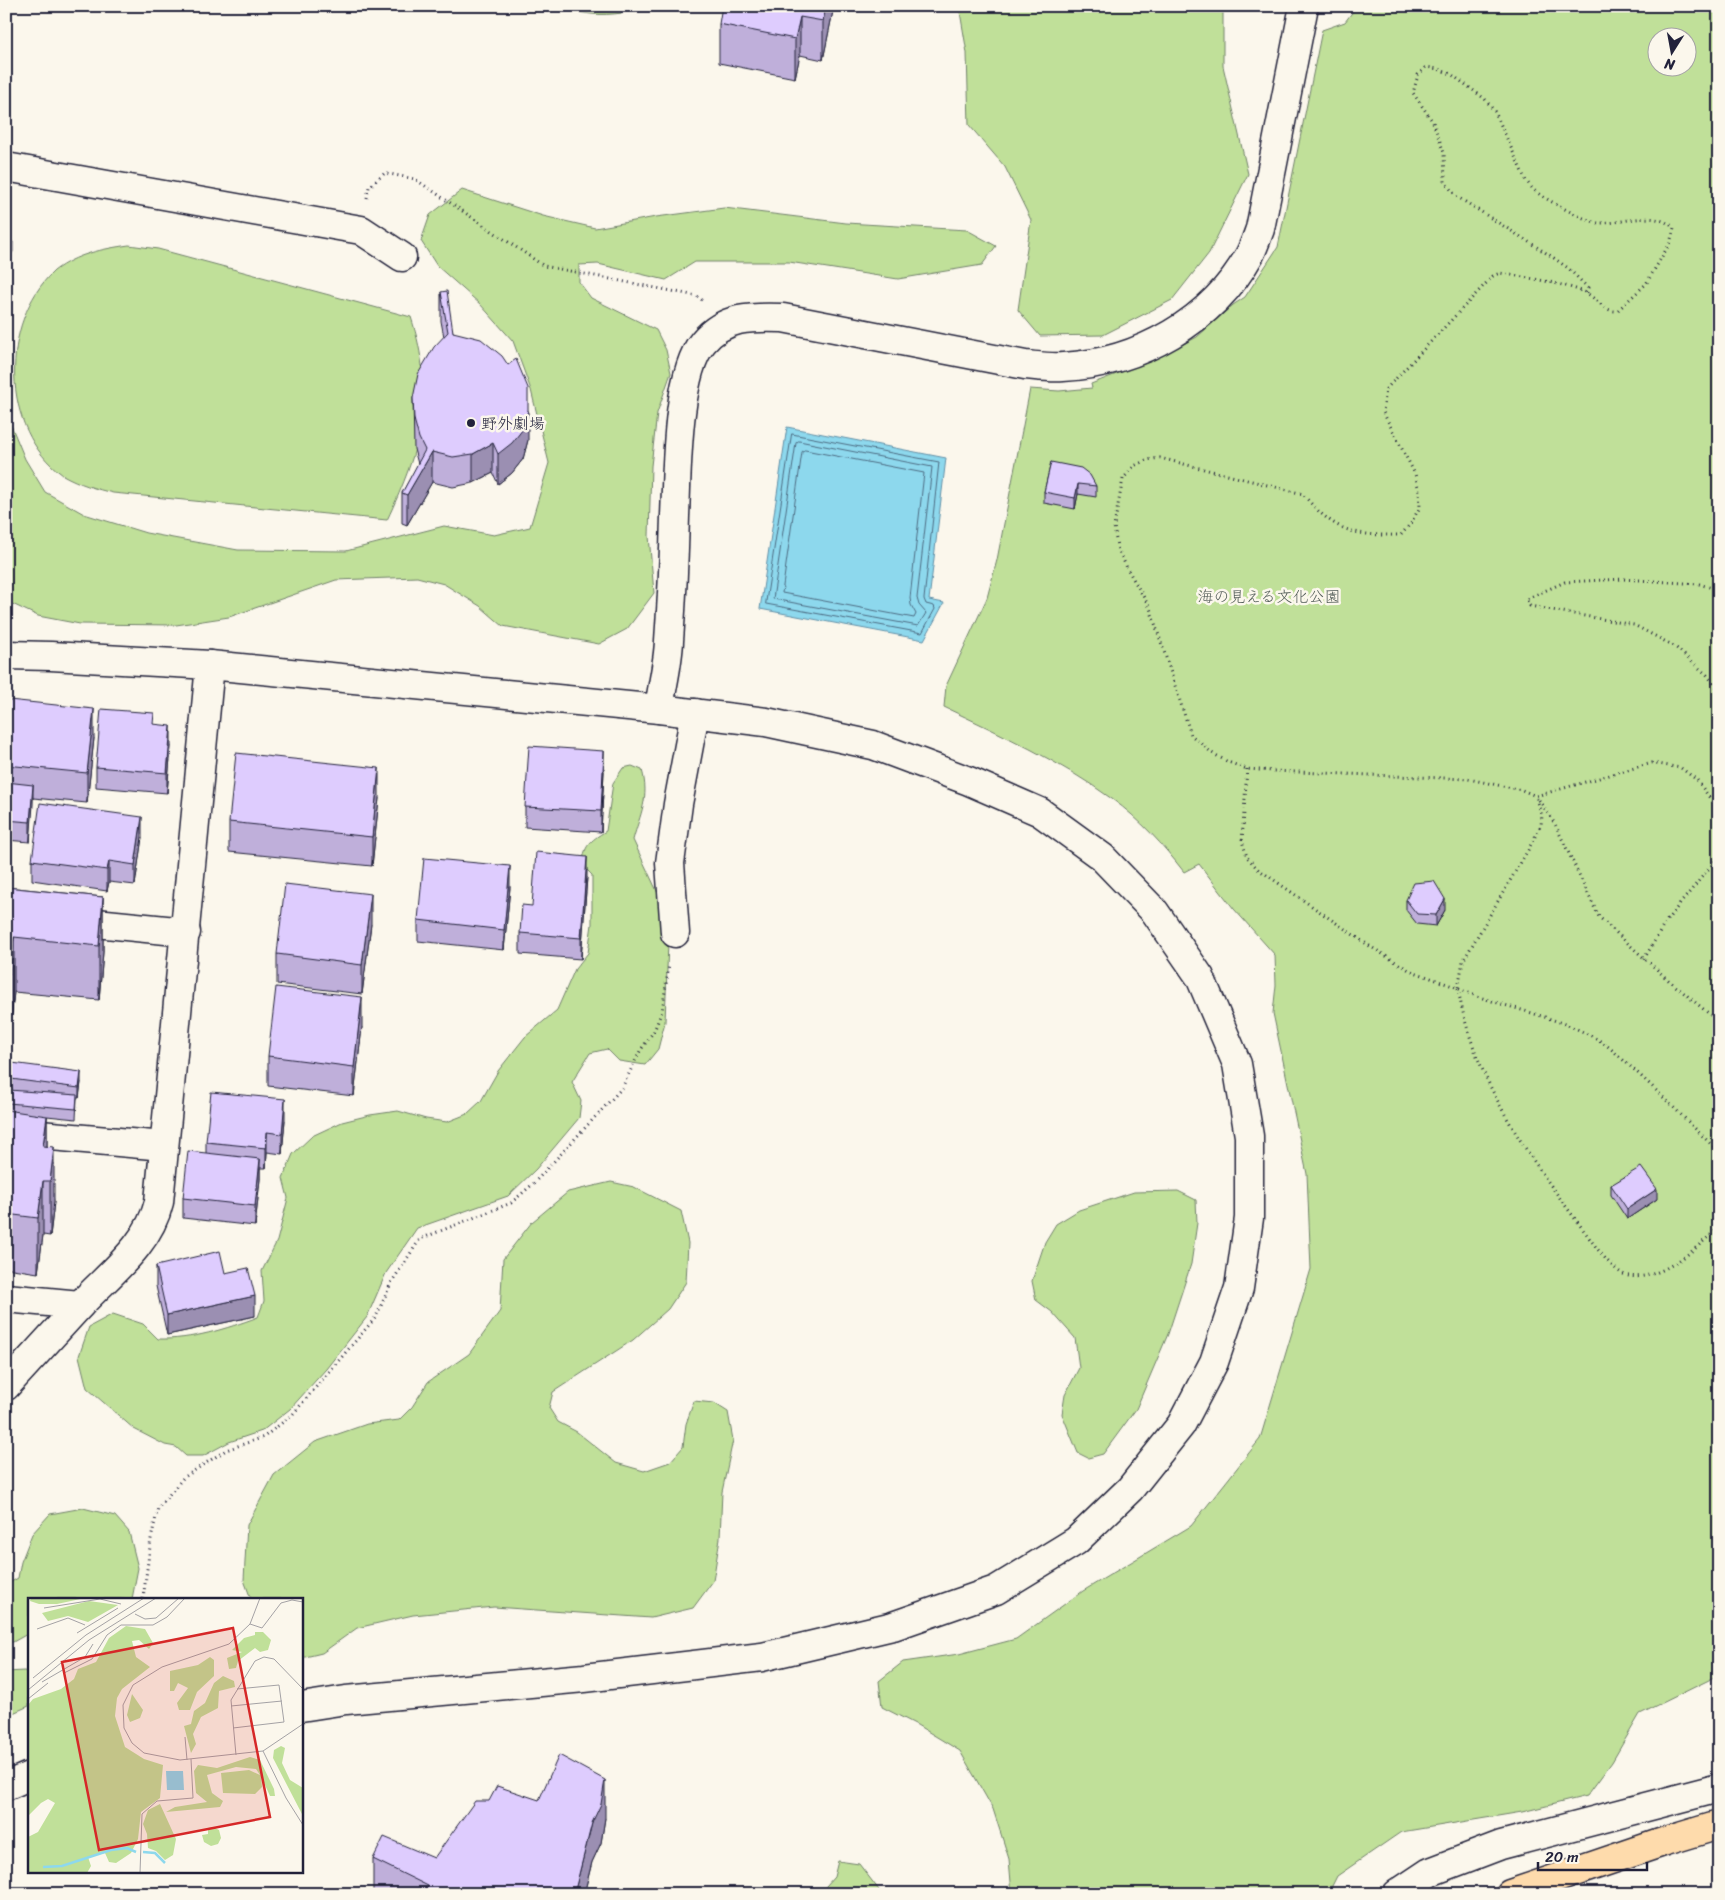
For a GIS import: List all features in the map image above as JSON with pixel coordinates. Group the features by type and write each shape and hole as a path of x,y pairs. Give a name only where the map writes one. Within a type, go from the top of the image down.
{"highway":[{"path":"1510,1894 1666,1840 1719,1825"}],"street":[{"path":"658,709 669,644 679,432 685,394 694,358 702,343 715,330 730,322 752,317 783,318 1025,365 1062,368 1120,357 1152,345 1188,324 1208,307 1226,289 1251,252 1260,229 1304,6"},
{"path":"6,167 361,230 402,257"},
{"path":"6,655 210,665 658,709 766,722 874,745 969,781 1040,812 1102,857 1155,912 1200,977 1237,1064 1249,1136 1249,1218 1239,1288 1214,1362 1181,1425 1130,1489 1076,1541 996,1590 893,1626 762,1657 584,1678 346,1700 302,1707"},
{"path":"6,1386 141,1242 157,1213 186,932 210,665"},
{"path":"675,933 670,863 678,804 695,713"},
{"path":"6,914 186,932"},
{"path":"6,1132 164,1146"},
{"path":"6,1298 80,1305"},
{"path":"6,1786 28,1776"},
{"path":"1397,1894 1430,1872 1501,1845 1719,1788"}],"path":[{"path":"1587,293 1588,288 1568,268 1456,196 1445,182 1444,153 1433,122 1413,93 1418,75 1426,68 1438,69 1451,74 1486,99 1495,112 1526,181 1534,190 1586,220 1599,223 1646,218 1667,221 1674,228 1670,243 1646,284 1617,311 1612,312 1587,293 1566,286 1500,273 1493,276 1386,389 1383,412 1415,474 1419,491 1420,507 1411,524 1401,535 1355,533 1333,524 1315,509 1303,494 1160,458 1147,460 1134,466 1123,479 1114,526 1117,547 1150,608 1191,735 1212,753 1247,769 1316,774 1468,779 1522,790 1536,796 1555,824 1599,917 1644,959 1719,1022"},
{"path":"361,230 369,187 385,173 416,179 544,266 697,296 730,322"},
{"path":"1719,590 1699,584 1623,579 1565,582 1526,599 1530,606 1634,625 1674,646 1706,675 1719,690"},
{"path":"1536,796 1652,763 1681,768 1697,780 1719,811"},
{"path":"1247,769 1242,841 1246,857 1258,869 1371,948 1409,970 1494,1003 1559,1022 1604,1043 1664,1097 1717,1150 1719,1155"},
{"path":"1536,796 1542,816 1541,825 1463,961 1458,988 1461,1007 1475,1048 1499,1105 1511,1127 1548,1183 1597,1248 1615,1268 1627,1276 1642,1276 1657,1272 1679,1261 1700,1246 1719,1227"},
{"path":"1644,959 1667,920 1719,856"},
{"path":"143,1598 151,1539 158,1508 182,1478 226,1450 264,1437 293,1414 376,1317 391,1283 420,1238 511,1203 533,1184 622,1088 640,1051 654,1031 662,1011 675,933"}],"green space":[{"path":"561,6 617,6 622,13 591,14"},
{"path":"959,6 1223,6 1223,66 1248,174 1209,253 1172,300 1103,335 1040,336 1018,310 1031,220 1005,167 969,125 967,53"},
{"name":"海の見える文化公園","path":"1357,6 1719,6 1719,1675 1640,1714 1612,1762 1587,1796 1522,1812 1401,1832 1337,1876 1328,1894 1012,1894 1009,1859 993,1809 960,1751 917,1725 882,1707 879,1681 903,1662 959,1654 1016,1639 1083,1591 1191,1526 1260,1439 1311,1269 1307,1174 1273,1013 1276,985 1275,955 1234,909 1199,864 1184,872 1142,824 1092,785 1030,749 944,707 946,686 987,598 997,560 1030,389 1059,391 1092,388 1091,384 1155,359 1197,337 1233,305 1245,297 1278,247 1322,30 1345,22"},
{"path":"462,190 543,216 595,228 656,217 724,208 846,223 967,230 996,246 982,265 898,279 789,262 695,262 666,280 598,264 579,265 579,282 591,298 656,330 666,350 671,373 657,413 651,466 649,536 654,593 627,629 599,644 503,626 480,606 444,584 417,577 336,580 229,617 176,625 80,624 38,616 6,601 6,413 25,459 45,492 84,514 146,533 238,550 346,551 444,526 494,535 530,527 549,463 531,390 513,341 480,304 437,266 421,241 430,215"},
{"path":"129,245 158,249 411,317 419,345 423,372 421,421 409,469 387,520 113,493 88,486 63,475 42,455 27,431 18,404 15,375 17,346 24,318 36,293 54,271 62,265 80,256"},
{"path":"632,766 642,770 645,789 645,798 633,840 663,904 668,942 665,1022 658,1049 645,1065 619,1061 607,1049 590,1053 572,1082 581,1101 579,1118 536,1169 508,1196 417,1228 386,1273 367,1317 326,1369 290,1409 262,1431 229,1442 203,1456 186,1456 176,1447 165,1445 134,1429 87,1388 79,1356 89,1327 113,1314 143,1324 158,1339 170,1339 208,1333 258,1317 264,1301 262,1271 277,1241 288,1198 283,1178 293,1154 312,1136 342,1122 398,1111 426,1119 447,1122 467,1114 481,1101 498,1071 525,1037 557,1010 575,969 588,953 592,924 592,875 583,866 584,854 588,845 606,831 613,783 623,768"},
{"path":"611,1182 634,1187 681,1211 688,1243 686,1282 668,1309 633,1340 553,1392 549,1408 558,1422 577,1432 616,1463 644,1471 670,1462 683,1447 686,1424 694,1401 714,1403 728,1412 733,1440 722,1492 720,1538 713,1581 693,1608 651,1618 494,1607 413,1615 357,1628 322,1653 302,1658 302,1598 251,1598 244,1580 247,1525 274,1475 315,1442 367,1424 399,1420 412,1407 428,1382 469,1354 500,1311 503,1259 532,1222 568,1192"},
{"path":"1178,1191 1196,1200 1197,1223 1191,1264 1168,1334 1136,1409 1103,1454 1088,1458 1078,1453 1062,1414 1065,1395 1079,1368 1075,1338 1052,1312 1036,1300 1032,1281 1045,1242 1056,1224 1079,1210 1134,1192"},
{"path":"83,1508 115,1516 129,1532 138,1568 132,1598 28,1598 28,1634 13,1642 6,1642 6,1585 18,1578 21,1562 32,1534 50,1514"},
{"path":"6,1672 28,1672 28,1706 6,1716"},
{"path":"838,1861 859,1864 882,1894 819,1894 834,1877"}],"water":[{"path":"787,427 946,458 929,600 944,603 924,640 760,609"}],"building":[{"path":"722,6 826,6 823,21 800,17 795,39 719,24"},
{"path":"6,236 13,242 6,250"},
{"name":"野外劇場","path":"447,291 453,332 481,339 502,356 508,365 516,359 528,388 528,410 523,429 512,443 498,454 493,443 473,454 453,457 432,452 407,495 402,493 425,450 419,438 414,419 413,398 418,374 434,347 448,332 441,292"},
{"path":"1051,462 1081,468 1090,475 1096,486 1078,484 1075,498 1044,492"},
{"path":"9,700 94,709 87,773 6,765 6,707 8,707"},
{"path":"101,709 154,713 153,724 171,726 167,773 96,767"},
{"path":"529,746 604,751 601,811 525,807"},
{"path":"236,753 379,768 372,837 229,822"},
{"path":"6,782 33,785 30,822 6,820"},
{"path":"40,803 142,817 135,865 109,861 107,870 32,860"},
{"path":"536,852 587,857 581,938 520,933 522,905 532,906"},
{"path":"424,858 510,866 504,930 418,920"},
{"path":"1434,881 1445,899 1436,915 1417,914 1406,900 1414,883"},
{"path":"285,884 371,894 362,965 277,954"},
{"path":"6,887 103,897 99,946 14,937 10,974 6,974"},
{"path":"276,987 362,997 354,1067 268,1056"},
{"path":"12,1063 81,1072 79,1088 11,1079"},
{"path":"9,1090 77,1095 76,1109 8,1103"},
{"path":"211,1092 285,1099 282,1134 267,1132 266,1148 206,1142"},
{"path":"6,1110 47,1116 43,1146 54,1147 50,1181 43,1181 38,1218 6,1214"},
{"path":"188,1151 260,1159 255,1206 183,1198"},
{"path":"1641,1167 1657,1189 1627,1209 1611,1185"},
{"path":"220,1251 225,1273 248,1268 255,1296 167,1315 156,1266"},
{"path":"559,1755 605,1780 601,1804 592,1823 574,1894 424,1894 428,1886 373,1859 384,1837 434,1858 475,1801 489,1801 497,1786 539,1800"}],"place":[{"name":"野外劇場","path":"471,423"}]}
